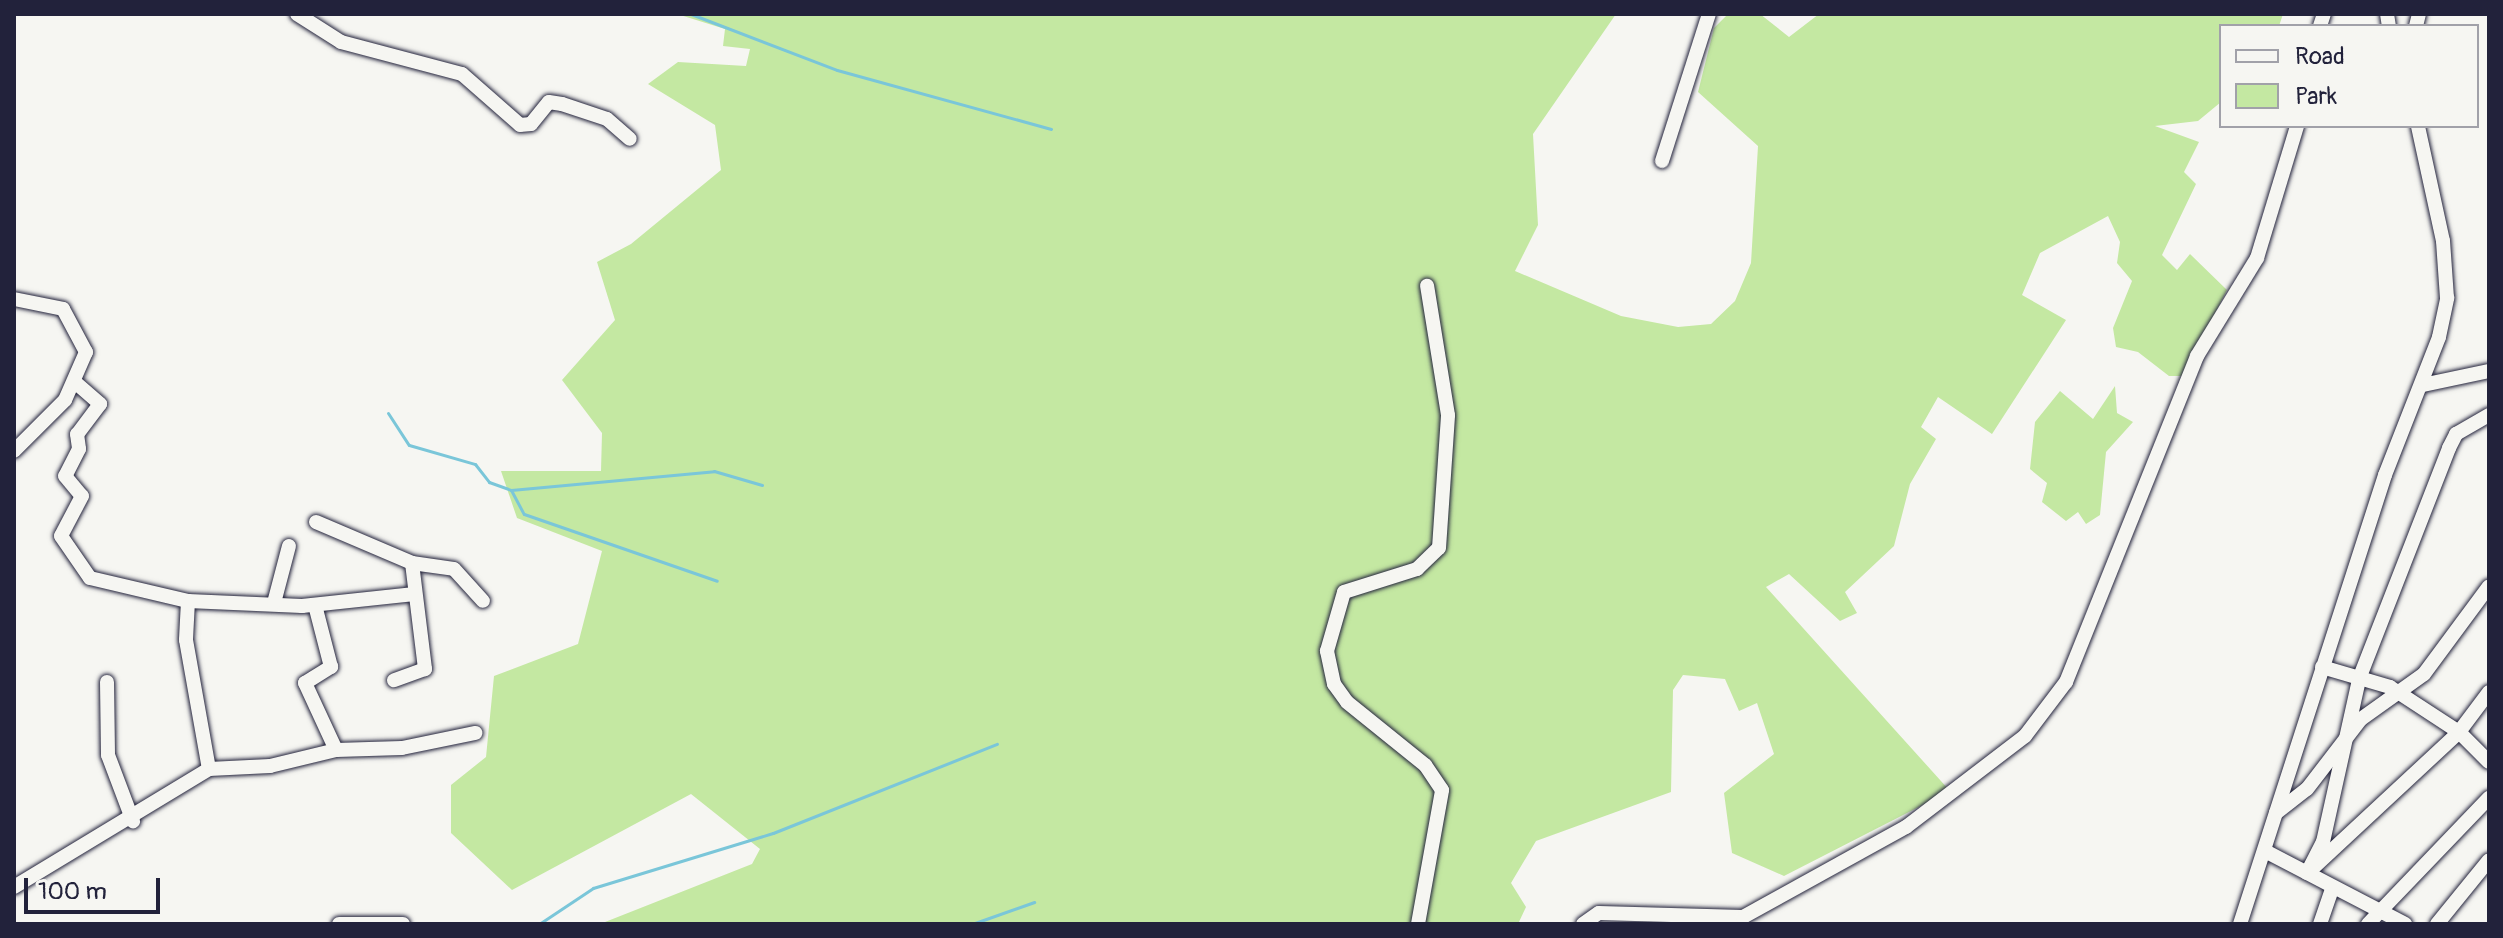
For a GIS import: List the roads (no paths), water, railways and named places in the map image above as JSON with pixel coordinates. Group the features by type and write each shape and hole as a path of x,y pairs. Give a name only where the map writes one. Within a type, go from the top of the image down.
{"street":[{"path":"297,14 341,42 462,74 520,125 531,124 549,102 607,119 630,139"},
{"path":"1662,161 1709,14"},
{"path":"1583,924 1599,913 1743,917 1906,827 2025,736 2066,682 2197,356 2257,258 2296,128"},
{"path":"2240,924 2385,475 2423,385 2447,298 2443,241 2418,128"},
{"path":"1418,924 1442,790 1425,765 1347,702 1334,684 1327,651 1344,592 1417,569 1439,548 1448,415 1427,286"},
{"path":"14,299 56,306 72,318 86,352 76,383 14,451"},
{"path":"2423,385 2489,371"},
{"path":"76,383 100,404 76,438 79,449 65,476 82,496 61,536 90,578 188,601 315,605 414,594"},
{"path":"2307,873 2323,842 2343,737 2359,679 2449,448 2456,434 2489,415"},
{"path":"316,522 412,563 454,569 483,601"},
{"path":"274,603 289,546"},
{"path":"394,680 425,669 412,563"},
{"path":"2276,813 2307,789 2343,737 2400,695 2441,654 2489,586"},
{"path":"188,601 186,640 209,769"},
{"path":"315,605 331,667 305,683 336,750"},
{"path":"2322,667 2400,695 2459,732 2489,762"},
{"path":"107,682 108,755 133,821"},
{"path":"2307,873 2459,732 2489,692"},
{"path":"14,887 51,860 133,821 209,769 270,766 336,750 402,748 475,733"},
{"path":"2368,924 2489,798"},
{"path":"2265,851 2405,924"},
{"path":"2437,924 2489,860"},
{"path":"2320,924 2333,887"},
{"path":"339,924 403,924"}],"waterway":[{"path":"691,14 837,70 1051,129"},
{"path":"388,413 409,445 475,464 489,482 511,490 524,514 717,581"},
{"path":"511,490 714,471 762,485"},
{"path":"539,924 593,888 773,833 997,744"},
{"path":"972,924 1034,902"}]}
